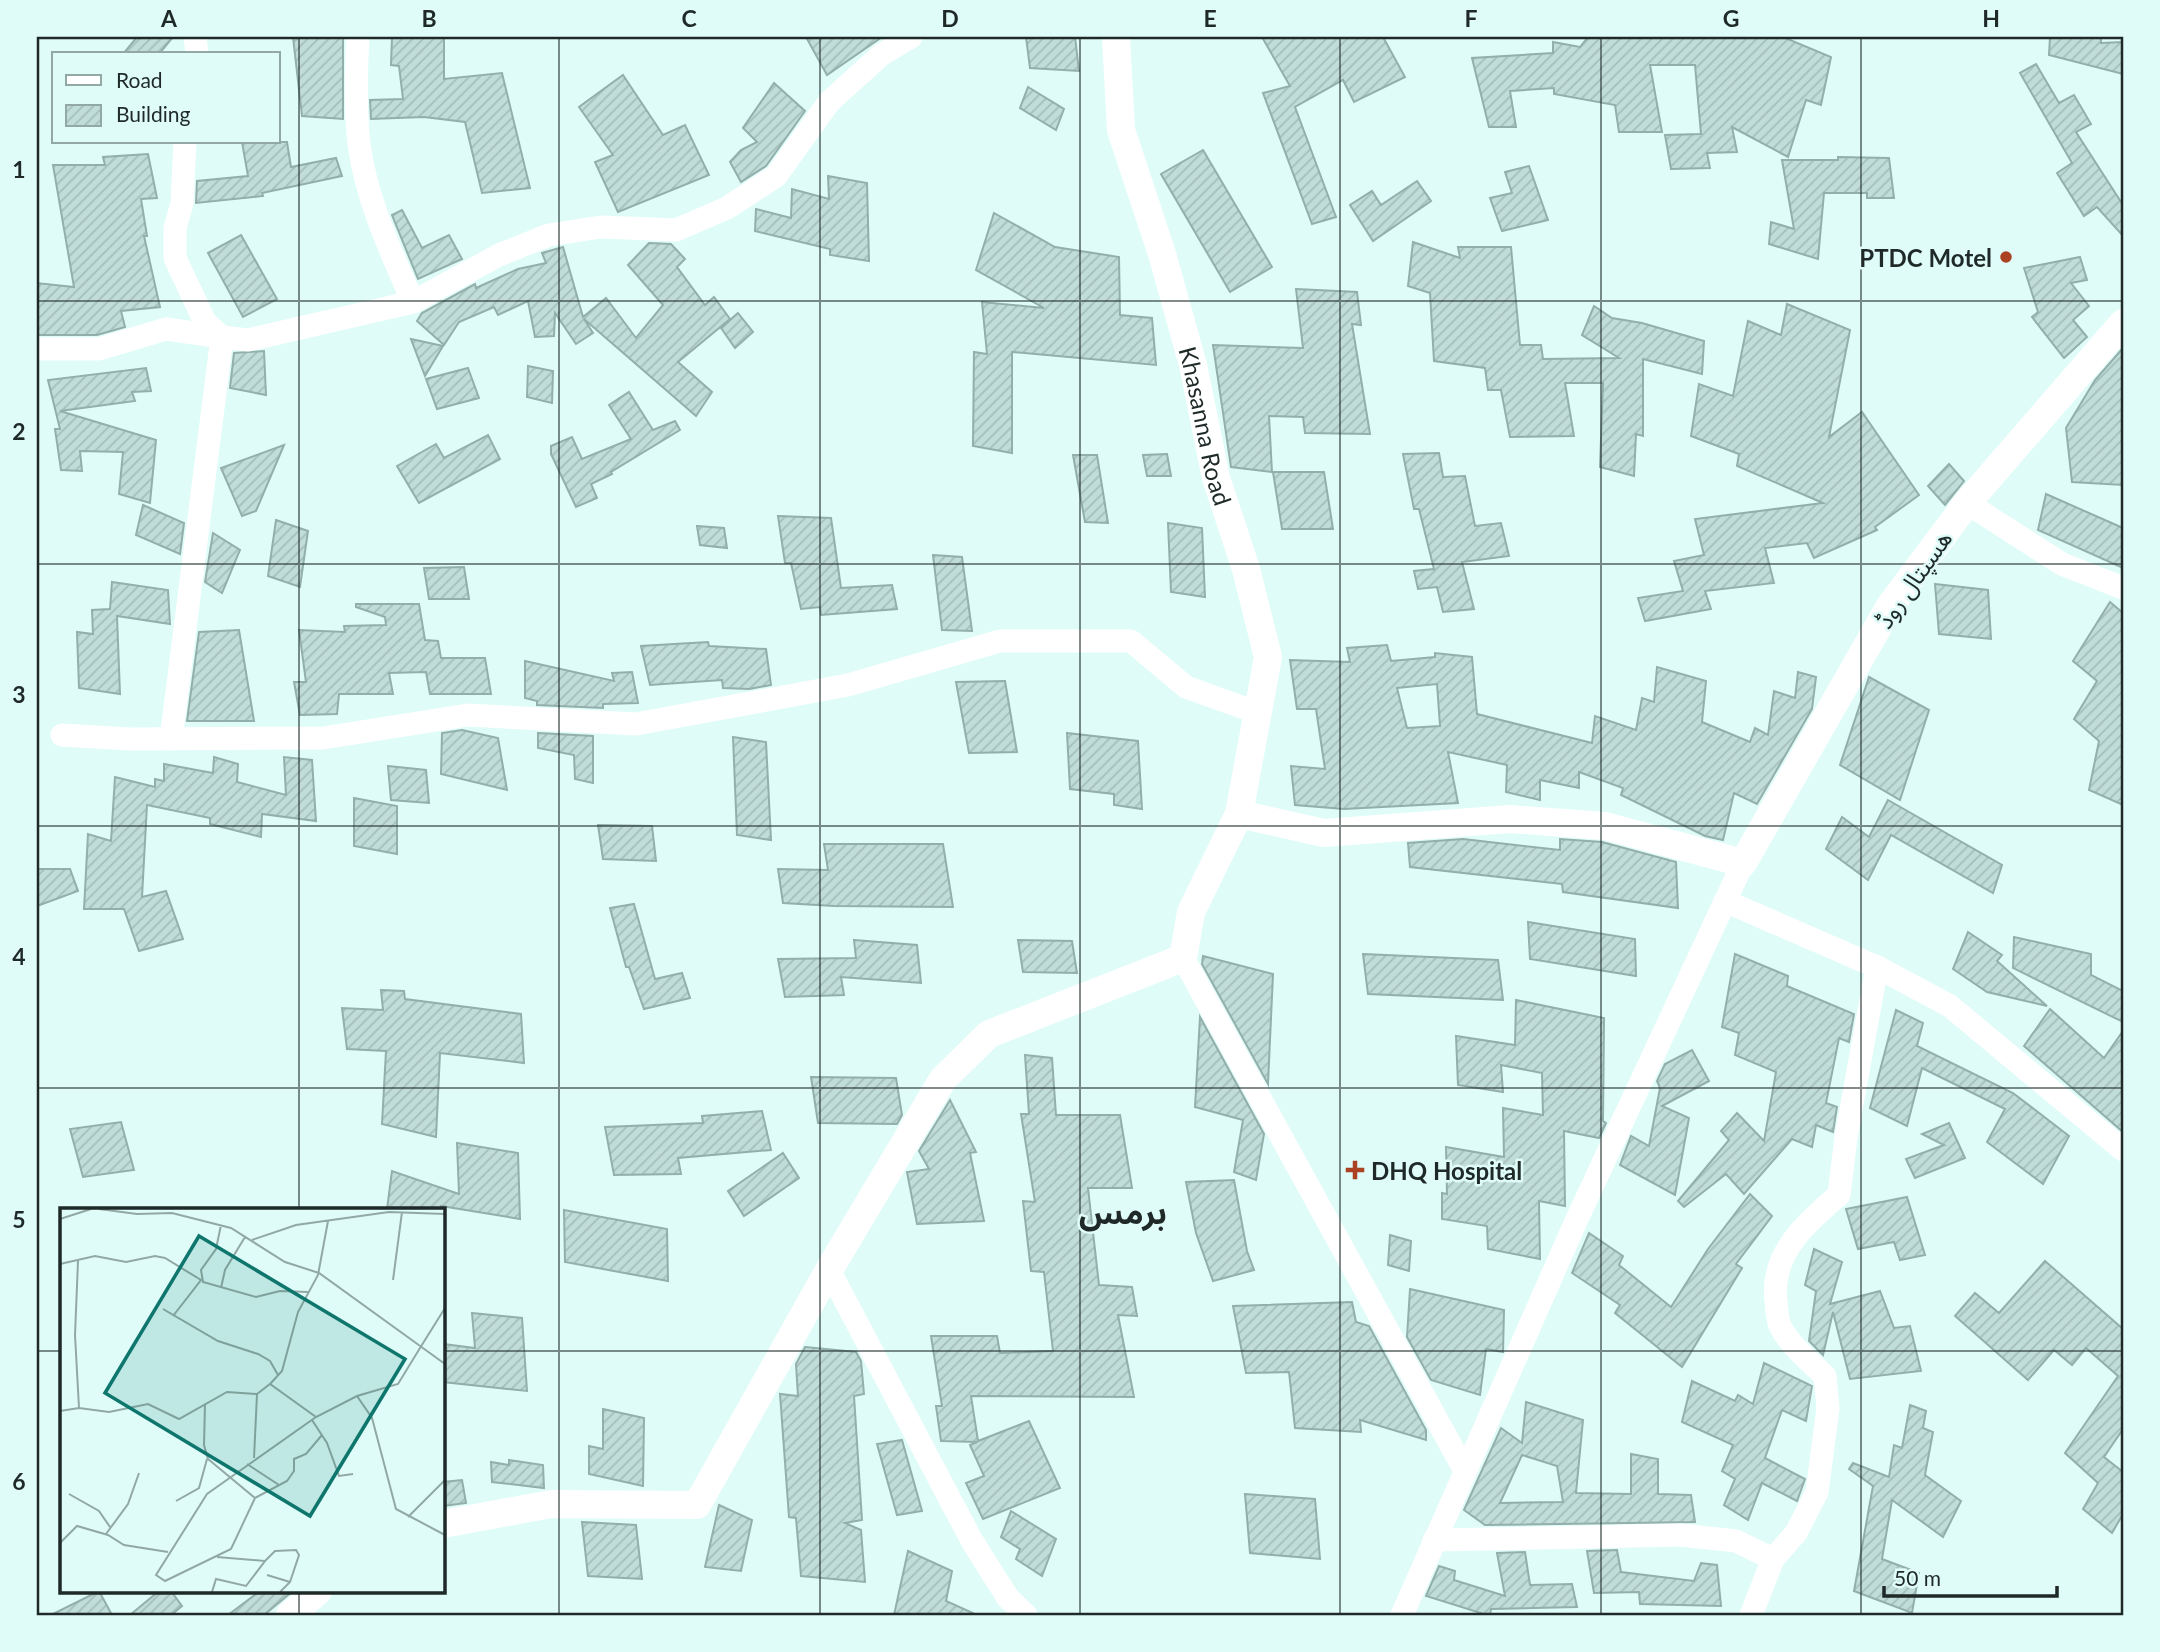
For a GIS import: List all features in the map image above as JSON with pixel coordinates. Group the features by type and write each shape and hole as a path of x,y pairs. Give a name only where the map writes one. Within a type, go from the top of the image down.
{"street":[{"path":"358,37 356,79 359,145 386,241 413,302"},
{"path":"37,349 99,349 166,329 248,340 413,302 499,255 549,235 601,227 676,230 727,208 776,176 829,102 881,55 911,37"},
{"name":"Khasanna Road","path":"1116,37 1121,130 1162,254 1193,365 1216,478 1246,569 1268,657 1239,814 1191,912 1183,958"},
{"path":"185,144 182,203 175,228 175,258 205,322 222,337"},
{"name":"ھسپتال روڈ","path":"1743,863 1890,606 1967,503 2123,323"},
{"path":"171,739 222,337"},
{"path":"1967,503 2062,564 2123,588"},
{"path":"62,735 171,739 324,738 468,715 636,724 849,685 1000,641 1131,641 1186,687 1258,713"},
{"path":"1239,814 1324,833 1510,819 1605,826 1743,863 1577,1219 1402,1615"},
{"path":"1726,901 1877,967 1950,1006 2123,1150"},
{"path":"444,1524 551,1504 697,1505 829,1270 943,1079 989,1034 1183,958 1465,1471"},
{"path":"1751,1615 1773,1559 1796,1533 1816,1492 1828,1408 1825,1376 1800,1353 1779,1326 1774,1285 1787,1247 1808,1221 1839,1195 1846,1137 1877,967"},
{"path":"829,1270 972,1541 1008,1598 1026,1615"},
{"path":"1434,1540 1681,1535 1736,1541 1773,1559"},
{"path":"290,1615 317,1592"}],"building":[{"path":"137,37 173,37 161,52 125,52"},
{"path":"293,37 343,37 343,119 302,116"},
{"path":"392,37 444,37 444,79 502,73 530,188 482,193 465,122 424,117 371,119 370,100 403,99 399,66 391,65"},
{"path":"806,37 882,37 827,75"},
{"path":"1026,37 1075,37 1079,71 1030,68"},
{"path":"1262,37 1383,37 1405,77 1354,102 1343,80 1295,107 1336,217 1312,224 1263,93 1290,86"},
{"path":"1588,37 1783,37 1831,57 1821,105 1806,100 1788,157 1732,127 1737,152 1707,153 1710,168 1671,169 1665,135 1701,134 1695,65 1650,65 1662,132 1619,132 1615,105 1554,94 1554,88 1510,91 1516,127 1489,127 1472,58 1553,53 1553,42 1580,47"},
{"path":"2050,37 2101,37 2101,43 2123,42 2123,74 2049,55"},
{"path":"2036,64 2059,103 2074,95 2091,124 2076,132 2123,205 2123,236 2097,207 2084,216 2057,173 2072,163 2020,73"},
{"path":"623,75 663,135 685,125 709,175 618,212 595,162 613,155 579,107"},
{"path":"774,83 805,111 766,166 741,182 730,162 741,150 757,142 743,128"},
{"path":"1028,87 1064,109 1056,130 1020,108"},
{"path":"287,142 291,167 336,158 342,176 262,193 263,196 196,203 197,181 248,176 242,144"},
{"path":"1203,150 1272,267 1230,292 1161,174"},
{"path":"148,154 157,198 141,199 147,236 144,236 160,307 121,311 125,327 97,335 37,335 37,283 74,287 53,165 105,165 103,157"},
{"path":"1838,157 1889,158 1894,198 1867,198 1867,193 1824,193 1818,259 1769,244 1771,222 1794,229 1782,160 1838,160"},
{"path":"1529,166 1548,220 1502,231 1490,198 1512,193 1505,172"},
{"path":"828,176 867,183 869,261 830,255 830,249 755,231 756,209 791,218 792,189 829,199"},
{"path":"1417,181 1431,201 1373,241 1350,205 1372,191 1381,205"},
{"path":"402,210 422,248 449,235 462,259 418,279 392,215"},
{"path":"994,213 1055,247 1119,257 1120,315 1152,318 1156,365 1012,352 1012,453 973,446 974,352 987,354 982,302 1044,308 976,270"},
{"path":"241,235 277,299 243,317 208,253"},
{"path":"1413,242 1460,258 1458,247 1511,247 1520,345 1541,345 1543,359 1619,358 1582,335 1594,306 1612,318 1642,323 1704,341 1702,374 1643,359 1643,436 1636,434 1634,476 1600,467 1603,383 1565,383 1574,436 1510,437 1501,390 1488,390 1485,368 1434,361 1430,293 1408,286"},
{"path":"649,243 671,244 685,259 677,267 705,305 714,297 730,319 678,362 712,392 696,416 584,319 593,333 576,344 555,313 554,336 535,337 528,301 498,315 494,307 459,322 444,345 417,321 422,313 475,284 476,288 518,269 546,263 542,253 563,247 583,317 606,298 636,338 663,305 628,265"},
{"path":"2080,257 2087,280 2071,283 2089,306 2073,320 2087,337 2064,358 2032,317 2038,312 2024,268"},
{"path":"1296,289 1357,292 1361,325 1352,324 1370,434 1305,433 1303,417 1269,416 1272,472 1231,467 1213,345 1303,348"},
{"path":"1787,304 1850,330 1829,437 1862,412 1919,495 1875,527 1877,530 1814,558 1807,543 1765,548 1774,583 1705,591 1711,609 1645,621 1638,598 1683,591 1674,561 1704,555 1695,519 1823,503 1737,466 1739,454 1691,436 1699,384 1733,396 1748,321 1781,335"},
{"path":"738,313 753,332 735,348 721,328"},
{"path":"411,339 443,346 425,376"},
{"path":"2123,348 2123,485 2072,482 2066,428 2095,380"},
{"path":"264,351 266,395 230,388 234,353"},
{"path":"528,366 553,371 552,403 527,397"},
{"path":"146,368 151,391 132,392 135,401 60,411 156,440 150,503 119,494 123,452 80,451 82,471 61,470 55,429 60,429 48,380"},
{"path":"468,368 479,398 437,409 426,379"},
{"path":"629,392 653,430 675,421 680,430 611,472 612,474 591,484 597,498 576,507 551,454 551,446 572,437 582,459 631,439 609,405"},
{"path":"488,435 500,459 419,503 397,466 436,444 444,458"},
{"path":"284,445 256,511 242,516 221,468"},
{"path":"1439,453 1443,477 1465,476 1475,526 1501,523 1509,556 1462,562 1474,609 1443,612 1437,587 1418,589 1414,571 1434,569 1419,509 1414,509 1403,454"},
{"path":"1167,454 1171,476 1147,476 1143,455"},
{"path":"1073,455 1097,455 1108,523 1085,522"},
{"path":"1949,464 1964,481 1945,505 1928,486"},
{"path":"1273,472 1324,472 1333,529 1282,529"},
{"path":"2046,494 2123,528 2123,568 2038,530"},
{"path":"143,505 184,523 180,554 136,535"},
{"path":"778,516 831,518 841,588 892,585 897,609 821,615 820,607 801,609 791,563 785,563"},
{"path":"276,520 308,531 300,587 268,576"},
{"path":"1168,523 1202,528 1205,597 1171,592"},
{"path":"697,526 724,528 727,548 700,545"},
{"path":"213,533 240,550 222,593 205,582"},
{"path":"933,555 962,557 972,631 942,630"},
{"path":"464,567 469,599 429,599 424,568"},
{"path":"112,582 168,590 170,624 117,616 120,694 79,688 77,632 93,634 92,610 110,609"},
{"path":"1935,584 1988,590 1991,639 1939,634"},
{"path":"2110,602 2123,613 2123,805 2089,790 2099,741 2074,719 2097,681 2073,661"},
{"path":"356,604 419,604 425,640 438,641 441,658 485,658 491,694 430,694 426,672 389,673 393,694 339,694 337,714 300,715 294,682 306,682 299,630 345,632 344,626 386,625 385,617 356,607"},
{"path":"239,630 254,721 187,721 199,632"},
{"path":"708,642 709,646 766,649 771,685 749,689 723,688 722,680 650,685 641,646"},
{"path":"1387,645 1391,661 1435,657 1435,653 1472,657 1477,714 1592,743 1595,716 1636,730 1642,698 1654,702 1657,667 1706,681 1702,722 1750,742 1755,728 1768,735 1774,691 1795,698 1798,672 1816,677 1812,709 1757,804 1734,793 1723,840 1705,836 1621,795 1623,788 1579,772 1579,788 1540,780 1540,800 1506,792 1507,765 1448,752 1458,803 1344,809 1295,805 1291,766 1325,769 1316,709 1297,709 1290,660 1350,662 1347,648","holes":["1437,684 1440,726 1407,728 1397,688"]},
{"path":"525,661 614,681 612,673 632,672 638,703 603,704 603,708 537,705 537,701 525,698"},
{"path":"1869,677 1929,710 1900,800 1840,765"},
{"path":"1005,681 1017,752 969,753 956,682"},
{"path":"462,730 498,738 507,790 441,774 442,733"},
{"path":"538,733 593,736 593,783 575,779 574,755 538,748"},
{"path":"1067,733 1138,741 1142,809 1114,805 1114,794 1070,789"},
{"path":"733,737 766,742 771,840 737,835"},
{"path":"214,757 238,764 237,782 286,795 284,757 312,760 316,821 262,814 261,837 210,824 210,818 147,805 142,897 166,891 183,939 139,951 124,909 84,909 88,834 111,841 115,777 155,787 155,779 164,781 164,764 213,773"},
{"path":"388,766 426,770 429,803 391,800"},
{"path":"354,798 397,806 397,854 354,846"},
{"path":"1888,800 2002,865 1993,893 1891,835 1868,880 1826,849 1842,817 1869,837"},
{"path":"598,825 652,826 656,861 603,859"},
{"path":"1463,839 1560,850 1560,839 1602,842 1676,862 1678,908 1563,892 1562,884 1410,867 1408,843"},
{"path":"824,844 943,844 953,907 783,903 778,869 828,870"},
{"path":"37,869 70,869 78,891 37,906"},
{"path":"634,904 655,979 682,973 690,998 644,1009 629,967 626,967 610,908"},
{"path":"1528,922 1635,939 1636,976 1530,959"},
{"path":"1968,932 2002,955 1997,961 2047,1006 1987,992 1953,969"},
{"path":"2014,937 2091,954 2091,975 2123,991 2123,1022 2013,968"},
{"path":"854,940 917,945 921,983 841,977 844,995 785,997 778,959 856,958"},
{"path":"1018,940 1072,941 1077,973 1023,972"},
{"path":"1363,954 1498,960 1503,1000 1368,994"},
{"path":"1735,954 1788,976 1787,986 1854,1014 1849,1042 1839,1038 1826,1103 1837,1107 1833,1132 1816,1125 1812,1147 1792,1139 1744,1194 1726,1174 1684,1207 1678,1201 1729,1140 1721,1131 1737,1113 1764,1141 1776,1072 1735,1055 1739,1033 1722,1027"},
{"path":"1203,956 1273,974 1268,1084 1202,964"},
{"path":"381,990 404,991 405,999 521,1014 524,1063 440,1053 436,1137 382,1124 386,1051 347,1049 342,1008 383,1010"},
{"path":"1516,1000 1604,1018 1603,1121 1606,1123 1599,1138 1564,1131 1565,1206 1539,1201 1540,1259 1488,1249 1487,1226 1442,1219 1442,1193 1447,1194 1446,1147 1504,1157 1503,1108 1543,1115 1542,1073 1501,1065 1503,1092 1458,1085 1456,1036 1515,1045"},
{"path":"2050,1009 2104,1058 2123,1031 2123,1132 2024,1046"},
{"path":"1896,1010 1923,1023 1917,1046 2013,1093 2069,1136 2043,1184 1987,1142 2005,1109 1922,1068 1907,1126 1870,1108"},
{"path":"1200,1017 1264,1134 1256,1180 1234,1172 1243,1120 1195,1107"},
{"path":"1692,1050 1709,1081 1662,1106 1689,1118 1675,1195 1620,1165 1631,1136 1649,1146 1660,1088 1657,1081 1665,1064"},
{"path":"1025,1055 1052,1058 1056,1115 1120,1115 1132,1188 1088,1188 1099,1285 1132,1287 1137,1316 1118,1315 1134,1397 971,1396 978,1441 1029,1421 1060,1488 983,1519 966,1483 984,1476 970,1445 977,1442 941,1441 936,1406 942,1406 931,1336 997,1336 1000,1353 1053,1351 1044,1272 1031,1271 1023,1201 1035,1202 1021,1114 1029,1114"},
{"path":"811,1077 896,1078 902,1115 897,1124 818,1123"},
{"path":"950,1100 976,1152 970,1153 984,1221 917,1224 907,1172 929,1169 919,1151"},
{"path":"762,1111 771,1150 678,1158 681,1174 614,1175 605,1127 703,1123 702,1116"},
{"path":"121,1122 134,1170 83,1177 70,1129"},
{"path":"1949,1123 1965,1158 1915,1178 1906,1159 1944,1145 1922,1134"},
{"path":"457,1143 518,1153 520,1219 441,1206 387,1208 392,1171 459,1194"},
{"path":"783,1153 799,1178 744,1216 728,1191"},
{"path":"1234,1180 1247,1251 1254,1270 1213,1281 1196,1233 1186,1182"},
{"path":"1750,1194 1772,1216 1736,1264 1742,1268 1682,1367 1615,1313 1620,1305 1572,1273 1589,1233 1623,1256 1619,1265 1671,1307 1708,1249"},
{"path":"1907,1197 1925,1255 1900,1260 1894,1242 1858,1249 1846,1209"},
{"path":"564,1210 667,1229 668,1281 565,1262"},
{"path":"1390,1235 1411,1241 1409,1271 1388,1265"},
{"path":"1814,1249 1842,1262 1830,1304 1880,1291 1894,1328 1910,1326 1921,1371 1850,1379 1833,1312 1823,1355 1809,1341 1816,1291 1805,1285"},
{"path":"2045,1261 2123,1329 2123,1429 2104,1457 2123,1472 2123,1514 2112,1533 2083,1509 2098,1483 2065,1453 2118,1376 2086,1348 2072,1365 2054,1350 2028,1380 1955,1316 1975,1293 1999,1313"},
{"path":"1410,1289 1504,1310 1503,1352 1486,1349 1480,1395 1431,1380 1407,1337"},
{"path":"1352,1302 1356,1322 1369,1326 1426,1430 1426,1440 1360,1420 1361,1432 1295,1428 1289,1372 1246,1373 1233,1306"},
{"path":"472,1313 522,1318 527,1391 444,1382 444,1344 475,1348"},
{"path":"805,1347 856,1352 861,1361 864,1394 854,1396 862,1520 845,1523 861,1530 865,1582 801,1576 796,1518 789,1517 780,1394 798,1396 796,1364"},
{"path":"1764,1363 1812,1386 1806,1421 1782,1410 1765,1458 1805,1479 1797,1501 1762,1483 1748,1520 1724,1505 1735,1479 1722,1471 1733,1445 1682,1422 1692,1381 1735,1401 1738,1395 1753,1404"},
{"path":"1526,1402 1583,1420 1576,1493 1631,1494 1631,1454 1658,1459 1658,1494 1691,1495 1695,1522 1485,1525 1464,1510 1501,1428 1522,1443","holes":["1522,1455 1557,1466 1563,1502 1500,1503"]},
{"path":"1910,1405 1926,1411 1923,1428 1933,1432 1925,1475 1961,1501 1943,1537 1892,1500 1882,1559 1919,1573 1912,1613 1854,1591 1873,1486 1849,1469 1853,1463 1889,1477 1894,1445 1902,1448"},
{"path":"603,1409 644,1418 643,1486 589,1474 589,1446 603,1449"},
{"path":"902,1440 922,1511 897,1515 877,1444"},
{"path":"509,1460 543,1465 544,1488 492,1482 491,1462 509,1465"},
{"path":"462,1480 466,1503 444,1506 444,1482"},
{"path":"1245,1494 1315,1499 1320,1559 1250,1553"},
{"path":"719,1505 752,1520 741,1571 705,1567"},
{"path":"1011,1511 1056,1539 1042,1576 1016,1559 1020,1549 1001,1537"},
{"path":"582,1522 636,1525 642,1579 588,1576"},
{"path":"1617,1550 1621,1572 1694,1581 1701,1563 1717,1565 1721,1606 1640,1604 1639,1592 1594,1593 1587,1551"},
{"path":"908,1551 952,1571 946,1601 977,1615 894,1615"},
{"path":"1525,1552 1530,1585 1572,1584 1577,1607 1491,1609 1490,1615 1487,1615 1426,1596 1439,1566 1455,1571 1454,1580 1505,1596 1497,1553"},
{"path":"100,1592 112,1615 51,1615"},
{"path":"158,1592 172,1592 182,1606 171,1615 130,1615"},
{"path":"259,1592 292,1592 264,1615 228,1615"}],"place":[{"name":"PTDC Motel","path":"2006,257"},
{"name":"DHQ Hospital","path":"1355,1170"}],"district":[{"name":"برمس","path":"1123,1211"}]}
